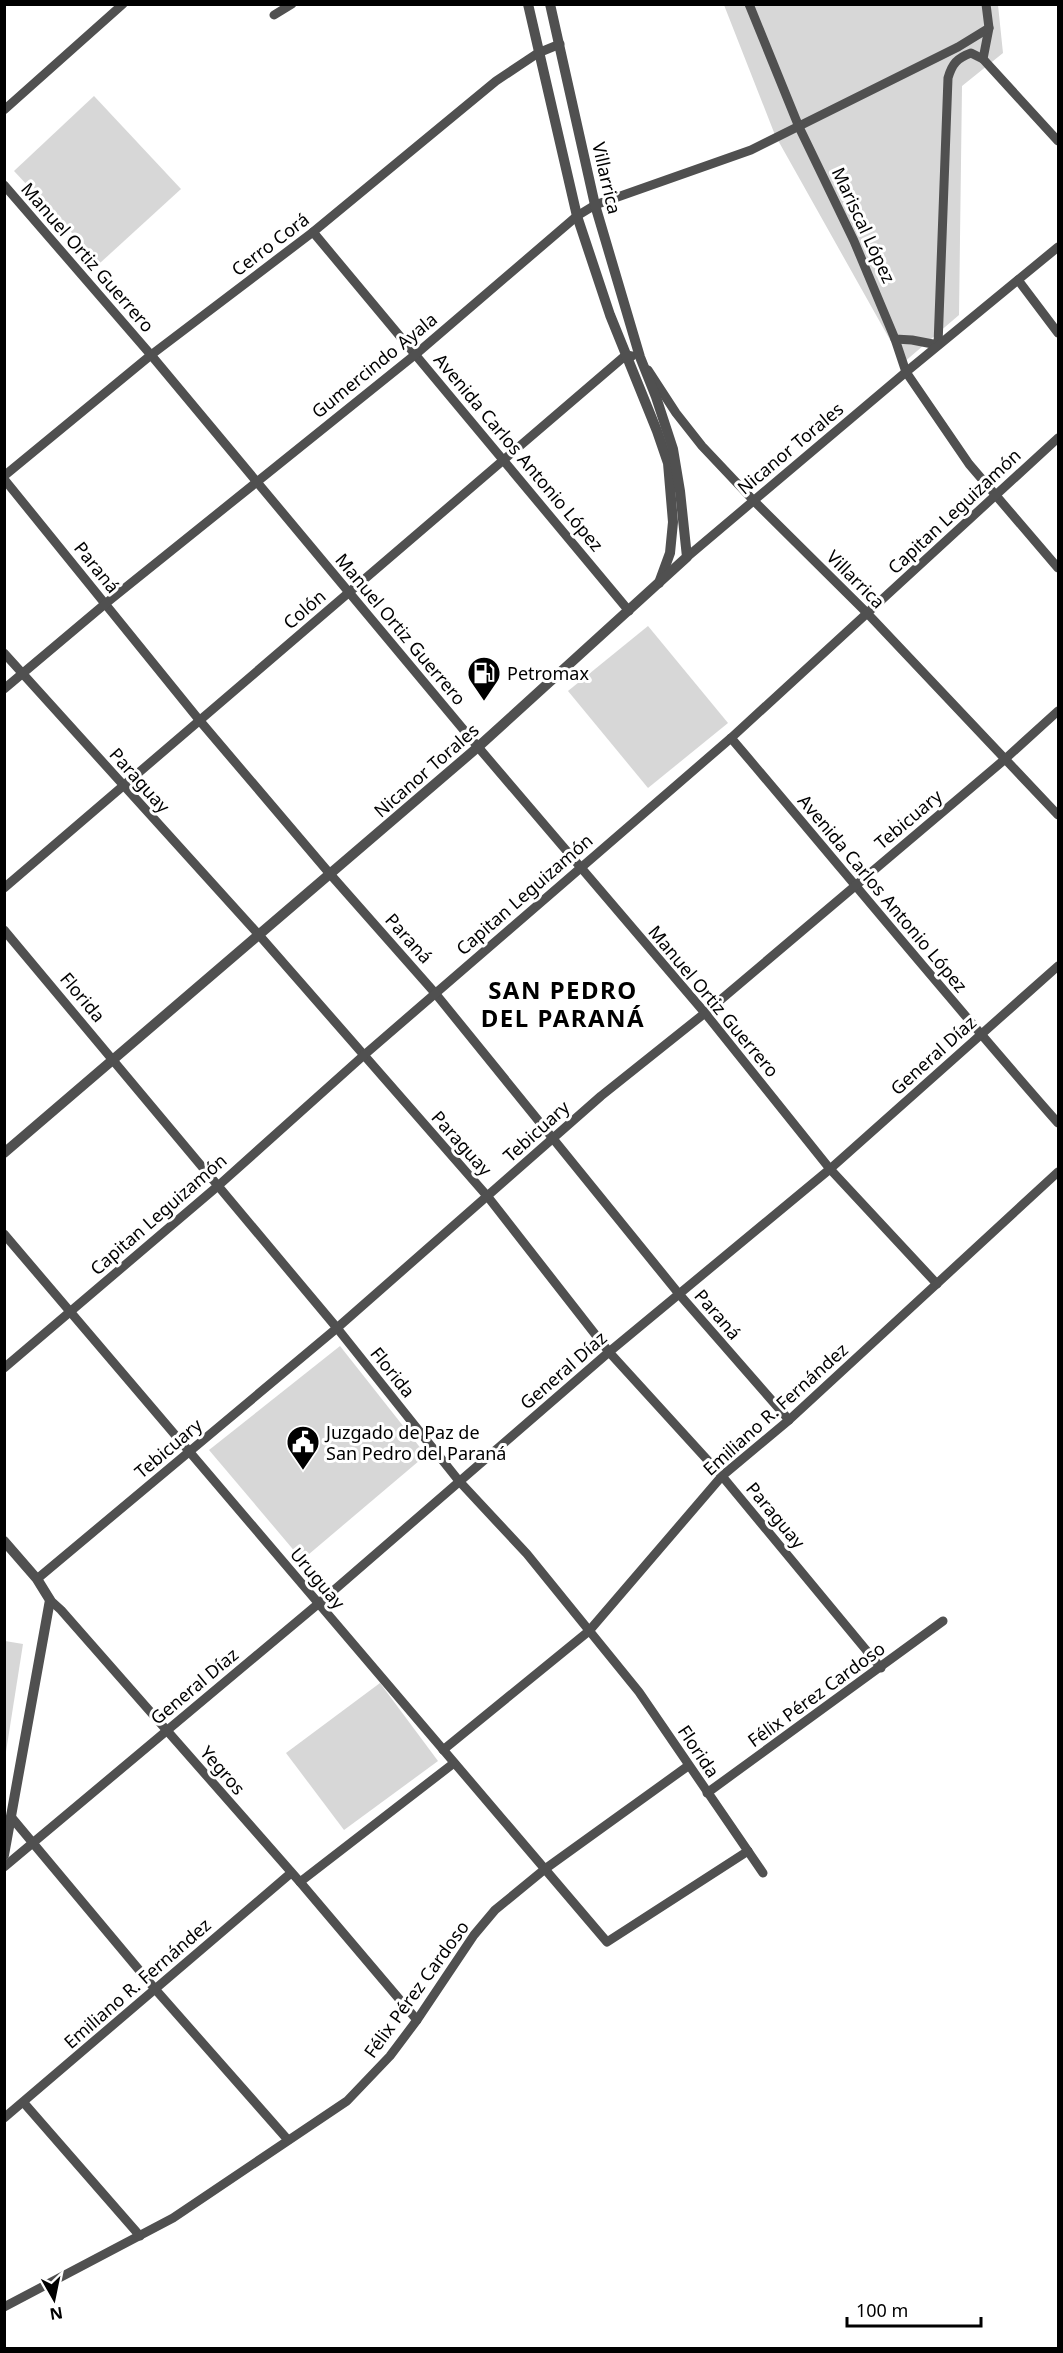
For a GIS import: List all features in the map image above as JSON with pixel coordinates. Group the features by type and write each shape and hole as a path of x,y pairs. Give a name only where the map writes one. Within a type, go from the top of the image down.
{"street":[{"path":"4,110 123,4"},
{"path":"274,15 292,4"},
{"name":"Villarrica","path":"528,4 537,53 578,216 610,315 665,452 671,484 673,522 670,553 658,585"},
{"name":"Villarrica","path":"550,4 595,205 640,357 673,449 687,557"},
{"name":"Mariscal López","path":"749,4 799,127 854,241 895,339 906,372 969,464 1059,568"},
{"path":"984,59 989,28 986,4"},
{"name":"Gumercindo Ayala","path":"4,689 105,604 416,354 578,216 595,205 751,150 968,41 989,28"},
{"path":"968,41 971,53"},
{"name":"Cerro Corá","path":"4,478 151,355 313,232 496,81 537,53 560,44"},
{"path":"895,339 939,345 948,78 952,64 962,56 971,53 984,59 1059,141"},
{"name":"Manuel Ortiz Guerrero","path":"4,185 151,355 478,747 705,1012 830,1169 937,1284"},
{"name":"Avenida Carlos Antonio López","path":"313,232 629,611"},
{"name":"Nicanor Torales","path":"4,1153 478,747 753,500 1059,247"},
{"path":"1018,280 1059,333"},
{"path":"626,355 640,357"},
{"name":"Colón","path":"4,888 626,355"},
{"name":"Villarrica","path":"640,357 688,429 753,500 867,613 1004,760 1059,815"},
{"name":"Capitan Leguizamón","path":"4,1368 219,1185 435,993 731,738 995,494 1059,438"},
{"name":"Paraná","path":"4,478 200,721 435,993 679,1294 789,1420"},
{"name":"Paraguay","path":"4,653 259,935 488,1197 609,1352 722,1476 881,1668"},
{"name":"Tebicuary","path":"37,1579 337,1328 488,1197 553,1137 705,1012 1059,711"},
{"name":"Avenida Carlos Antonio López","path":"731,738 856,884 980,1035 1059,1123"},
{"name":"Florida","path":"4,930 219,1185 459,1481 527,1554 639,1692 763,1873"},
{"name":"General Díaz","path":"4,1867 318,1604 609,1352 830,1169 1059,966"},
{"name":"Emiliano R. Fernández","path":"443,1750 589,1631 722,1476 789,1420 1059,1172"},
{"name":"Uruguay","path":"4,1234 607,1942 748,1851"},
{"name":"Yegros","path":"4,1541 37,1579 50,1600 300,1882 417,2020"},
{"path":"4,1855 50,1600"},
{"name":"Félix Pérez Cardoso","path":"707,1793 943,1621"},
{"path":"300,1882 454,1763"},
{"name":"Félix Pérez Cardoso","path":"4,2307 173,2218 347,2101 378,2070 417,2020 474,1935 495,1910 545,1869 688,1766"},
{"path":"4,1794 16,1795"},
{"path":"12,1818 155,1989 288,2140"},
{"name":"Emiliano R. Fernández","path":"4,2118 291,1873"},
{"path":"24,2103 140,2236"}],"shaded area":[{"path":"724,5 998,5 1003,53 962,86 959,315 903,363 775,135"},
{"path":"94,96 181,189 100,263 14,171"},
{"path":"648,626 728,723 648,788 568,691"},
{"path":"340,1346 426,1455 302,1560 209,1450"},
{"path":"4,1641 23,1644 5,1758"},
{"path":"380,1683 438,1761 344,1830 286,1753"}],"place":[{"name":"Petromax","path":"484,702"},
{"name":"Juzgado de Paz de San Pedro del Paraná","path":"303,1471"}],"district":[{"name":"SAN PEDRO DEL PARANÁ","path":"563,1003"}]}
